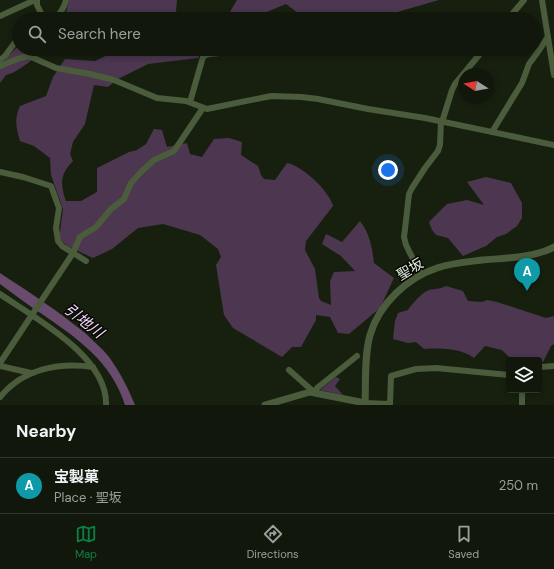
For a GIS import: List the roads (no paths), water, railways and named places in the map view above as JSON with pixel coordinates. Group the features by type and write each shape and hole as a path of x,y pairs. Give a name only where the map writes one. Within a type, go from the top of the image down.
{"street":[{"path":"0,16 36,0 41,12"},
{"path":"61,12 66,0"},
{"path":"514,12 524,0"},
{"path":"542,0 554,75"},
{"path":"542,43 547,35 554,31"},
{"path":"0,60 6,56 12,47"},
{"path":"0,66 29,56 56,68 114,80 157,98 181,100 207,109 271,96 302,97 442,121 554,145"},
{"path":"190,102 203,58 206,56"},
{"path":"421,275 406,245 404,237 409,194 425,168 438,151 442,121 452,90 478,56"},
{"path":"492,132 522,83 529,64 534,56"},
{"path":"0,363 73,253 80,237 96,226 111,209 124,199 132,183 154,160 174,151 203,108"},
{"path":"0,172 23,177 51,186 59,208 56,224 56,237 62,246 86,261"},
{"name":"聖坂","path":"365,404 368,345 370,334 382,310 396,293 421,275 436,268 447,265 527,255 547,251 554,247"},
{"path":"0,294 59,334 83,355 93,367 103,386 106,405"},
{"path":"315,393 317,388 357,356"},
{"path":"0,397 7,388 17,380 44,368 80,365 93,367"},
{"path":"0,366 33,373"},
{"path":"542,367 554,366"},
{"path":"265,405 309,393 365,404 390,404 391,376 416,369 443,368 506,375"},
{"path":"289,370 315,393"},
{"path":"522,393 522,405"}],"place":[{"name":"宝製菓","path":"527,291"}],"water label":[{"name":"引地川","path":"84,321"}]}
